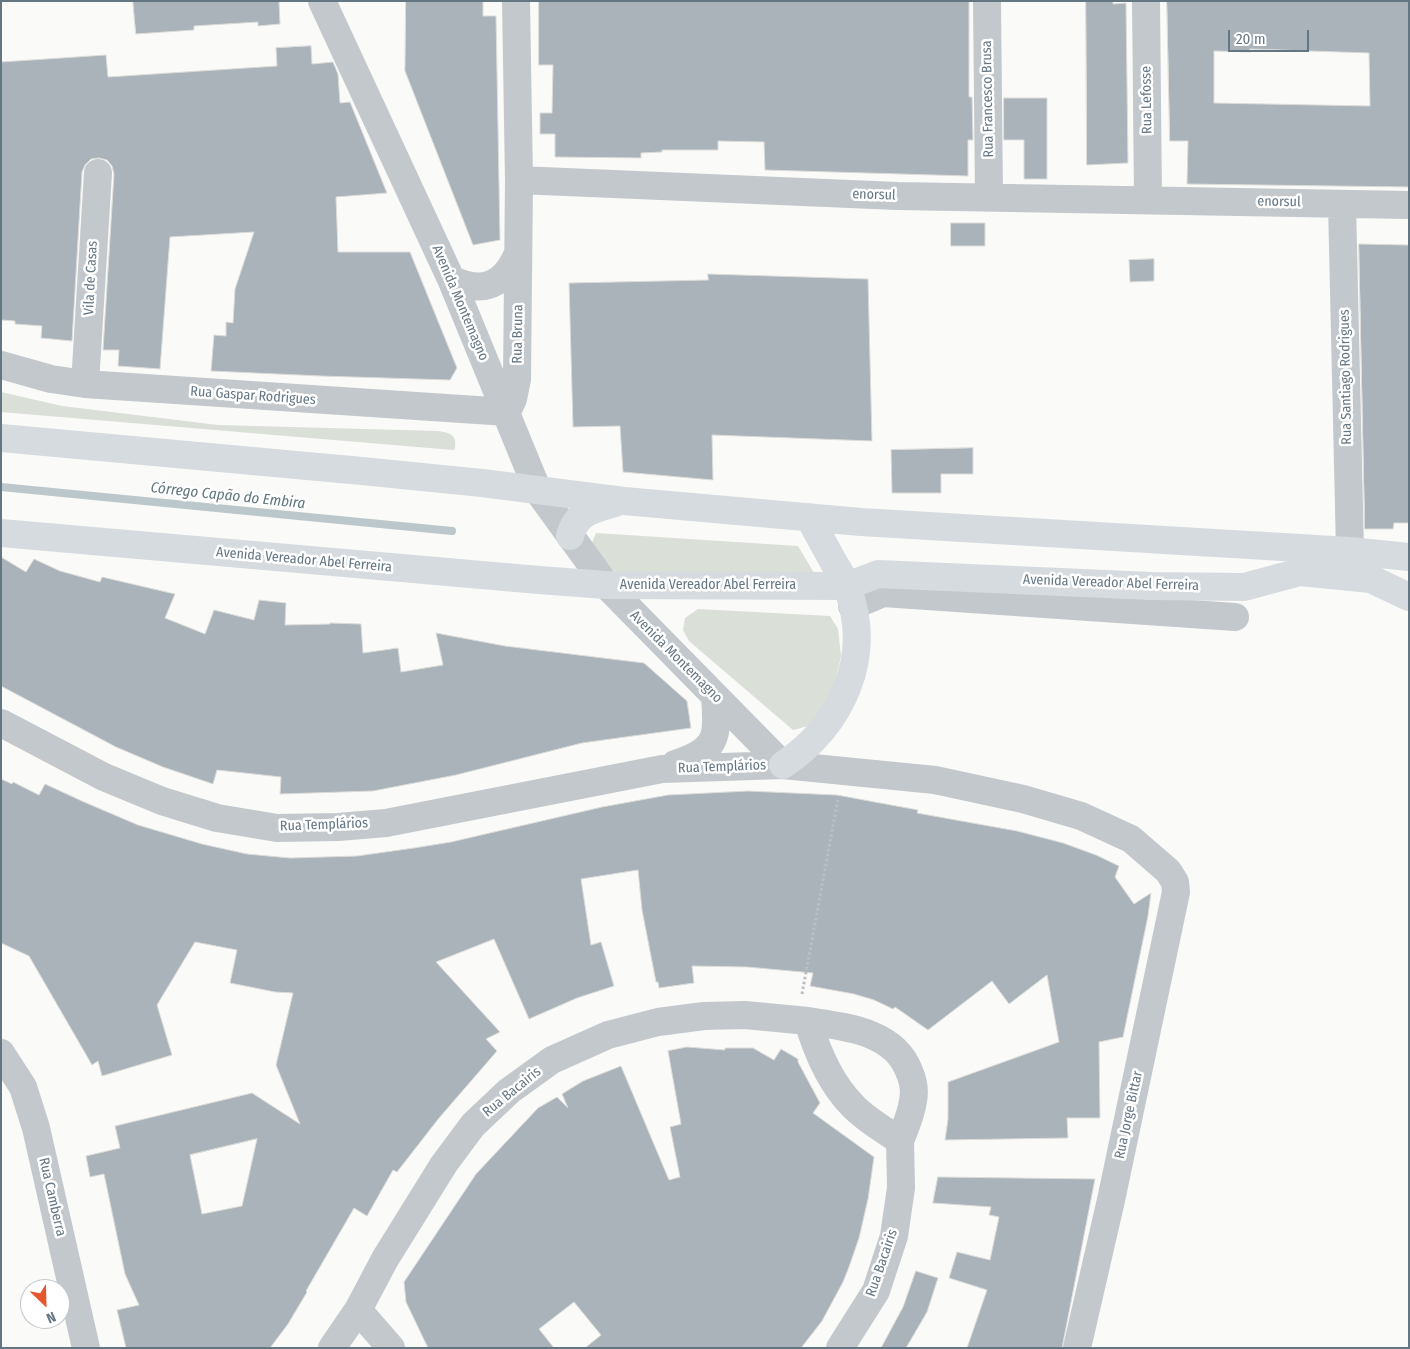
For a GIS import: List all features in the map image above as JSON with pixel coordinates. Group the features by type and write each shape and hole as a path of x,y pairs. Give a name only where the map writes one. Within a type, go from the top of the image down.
{"main road":[{"path":"1,438 362,471 624,501 861,522 1350,551 1409,557"},
{"path":"570,536 572,526 580,516 600,507 624,501"},
{"path":"783,765 800,753 828,724 842,700 853,667 856,647 856,626 850,596 809,517"},
{"name":"Avenida Vereador Abel Ferreira","path":"1,533 606,585 850,596 878,574 1151,586 1244,587 1300,572 1371,579 1409,597"}],"street":[{"name":"Avenida Montemagno","path":"322,1 451,279 538,491 606,585 783,765"},
{"path":"516,1 519,180"},
{"name":"Rua Francesco Brusa","path":"987,1 989,197"},
{"name":"Rua Lefosse","path":"1146,1 1148,199"},
{"name":"Vila de Casas","path":"85,384 98,173"},
{"name":"Rua Bruna","path":"507,412 513,399 517,379 519,180"},
{"name":"enorsul","path":"519,180 898,196 1409,204"},
{"name":"Rua Santiago Rodrigues","path":"1342,204 1350,551"},
{"name":"Rua Bruna","path":"451,279 464,285 478,287 492,284 504,277 513,267 518,253"},
{"path":"477,341 487,344 499,344 509,340 518,333"},
{"name":"Rua Gaspar Rodrigues","path":"1,366 51,379 85,384 507,412"},
{"path":"850,596 882,593 1236,617"},
{"name":"Rua Templários","path":"1,723 104,777 162,801 217,818 277,828 338,827 386,823 662,769 695,758 705,751 715,735 717,722 715,696"},
{"path":"783,765 843,771"},
{"name":"Rua Templários","path":"662,769 783,765"},
{"name":"Rua Jorge Bittar","path":"843,771 935,780 1023,799 1081,816 1131,839 1168,872 1175,882 1176,892 1111,1200 1077,1348"},
{"name":"Rua Bacairis","path":"332,1348 358,1310 385,1258 444,1164 472,1125 509,1091 552,1060 608,1036 658,1022 704,1016 745,1015 860,1030 886,1042 897,1050 906,1062 913,1080 913,1100 908,1123 900,1141 900,1188 894,1236 876,1291 840,1348"},
{"path":"802,1021 841,1094 854,1108 900,1141"},
{"name":"Rua Camberra","path":"1,1053 23,1087 36,1128 86,1348"},
{"path":"358,1310 391,1348"}],"path":[{"path":"802,1021 843,771"}],"shaded area":[{"path":"1,392 62,406 218,425 438,431 454,437 455,449 1,412"},
{"path":"596,533 798,546 814,573 623,574 606,568 591,545"},
{"path":"698,609 830,616 838,629 841,656 834,687 812,725 793,730 689,641 683,630 685,618"}],"building":[{"path":"133,1 279,1 280,24 258,26 258,22 194,26 194,30 136,34"},
{"path":"406,1 483,1 483,16 496,16 500,240 473,245 405,71"},
{"path":"539,1 969,1 969,97 972,97 973,140 968,140 968,176 765,170 764,142 718,141 718,150 662,150 662,152 641,153 641,158 555,157 555,134 540,134 540,113 552,113 553,65 539,65"},
{"path":"1086,1 1113,1 1113,4 1126,3 1128,163 1087,165"},
{"path":"1167,1 1409,1 1409,187 1187,184 1188,141 1170,141","holes":["1250,49 1369,53 1370,106 1214,103 1214,51 1250,52"]},
{"path":"311,46 312,64 333,62 338,74 340,103 350,102 387,193 336,197 338,252 410,252 457,368 450,380 211,371 214,335 226,336 226,322 233,323 235,289 254,232 170,237 160,369 118,366 119,350 103,350 114,174 112,166 107,160 99,158 91,159 85,165 82,172 72,341 41,338 42,326 15,324 15,321 1,320 1,62 106,55 108,77 277,66 276,48"},
{"path":"1004,98 1047,98 1047,179 1024,179 1024,140 1004,140"},
{"path":"951,223 985,223 985,246 951,246"},
{"path":"1359,244 1409,245 1409,523 1394,523 1393,529 1365,529"},
{"path":"1154,259 1154,281 1130,282 1129,260"},
{"path":"708,274 868,279 872,441 712,435 713,480 623,472 620,426 573,427 569,283 708,280"},
{"path":"973,448 973,474 941,474 941,493 892,493 891,450"},
{"path":"1,557 26,572 34,559 60,571 100,582 102,577 175,594 165,618 205,634 214,610 254,620 259,600 286,603 285,625 361,624 363,653 398,648 401,672 443,665 436,633 505,646 644,663 687,701 691,728 582,743 456,775 373,791 280,794 281,777 217,770 213,784 163,767 116,747 1,686"},
{"path":"1,779 12,784 13,782 39,795 45,784 138,825 202,844 247,854 290,858 357,856 451,842 602,807 668,795 748,791 837,795 918,810 917,813 1017,831 1063,843 1119,866 1115,877 1134,904 1151,893 1123,1037 1099,1042 1100,1118 1067,1118 1068,1138 945,1140 948,1119 948,1082 1059,1042 1047,975 1009,1004 992,981 928,1030 895,1007 893,1009 874,1000 854,994 810,986 813,973 747,967 692,966 694,983 659,988 658,982 656,982 642,910 638,870 581,879 591,945 601,942 614,986 577,998 529,1019 494,939 436,962 500,1032 486,1039 497,1051 439,1118 397,1172 393,1170 367,1216 354,1208 288,1324 270,1348 126,1348 117,1310 139,1305 125,1274 104,1174 90,1177 86,1156 120,1148 115,1126 252,1093 300,1124 276,1065 293,993 275,992 230,983 237,950 195,942 157,1005 172,1055 102,1076 98,1061 92,1065 29,956 1,943","holes":["257,1139 242,1206 202,1214 190,1155"]},
{"path":"687,1047 725,1050 725,1048 753,1048 774,1060 781,1049 798,1059 820,1103 813,1113 874,1157 868,1199 859,1238 849,1267 822,1321 801,1348 585,1348 601,1335 574,1302 539,1329 554,1348 428,1348 406,1302 404,1282 476,1174 538,1108 557,1097 568,1108 562,1094 583,1081 621,1066 669,1180 680,1177 670,1127 681,1124 668,1051"},
{"path":"938,1177 1095,1179 1062,1348 967,1348 987,1290 949,1278 957,1252 990,1260 999,1217 989,1215 991,1207 933,1203"},
{"path":"916,1271 938,1278 927,1312 906,1348 881,1348 903,1307"}],"waterway":[{"name":"Córrego Capão do Embira","path":"1,487 452,531"}]}
